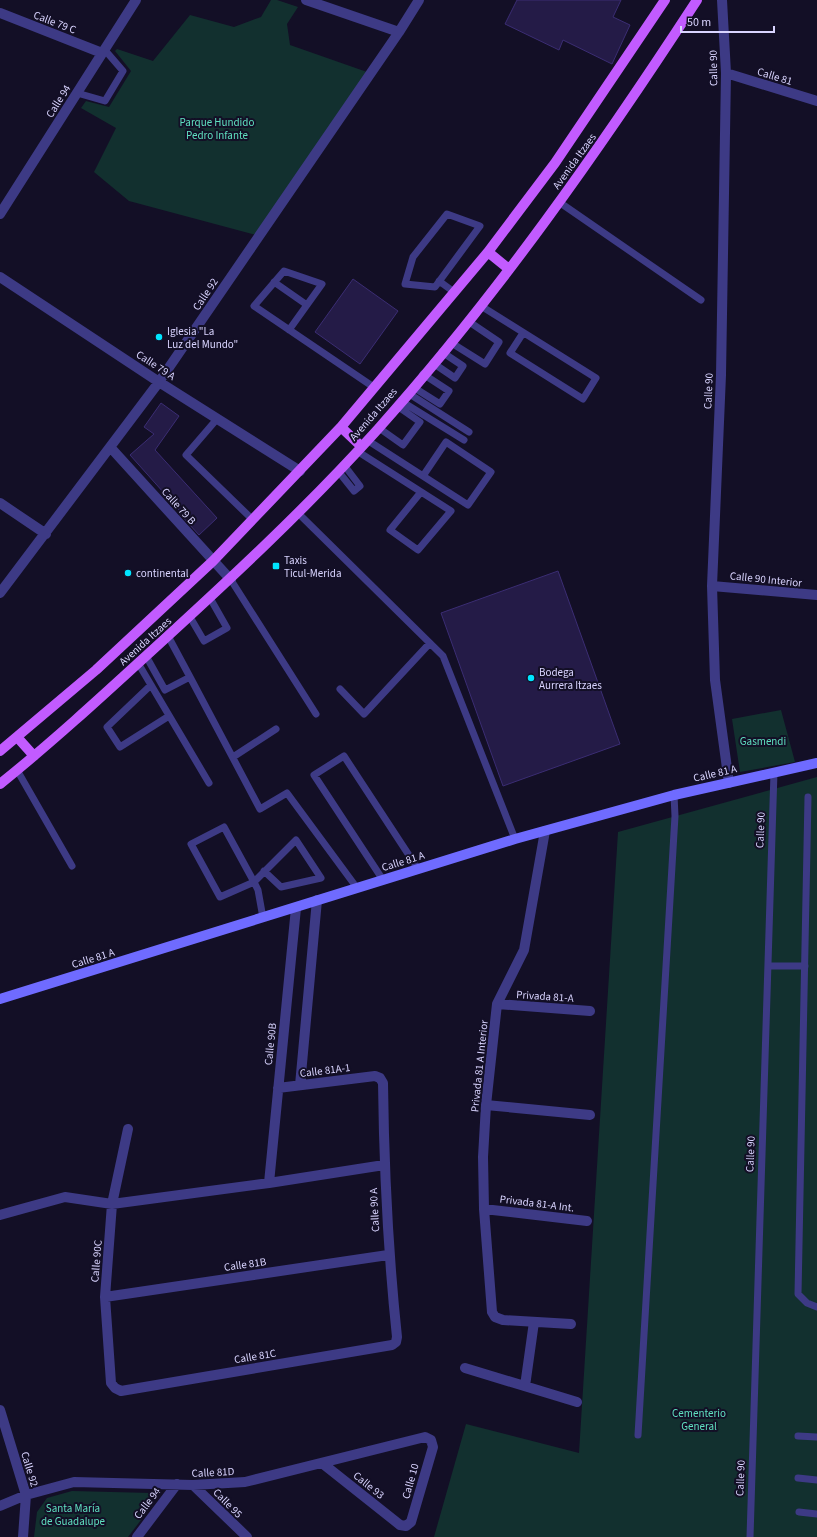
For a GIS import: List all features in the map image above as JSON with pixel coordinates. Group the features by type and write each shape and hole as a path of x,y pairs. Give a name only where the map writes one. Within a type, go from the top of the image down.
{"main road":[{"name":"Avenida Itzaes","path":"0,751 96,670 213,561 342,428 488,252 555,163 665,0"},
{"name":"Avenida Itzaes","path":"0,784 34,756 231,580 298,514 362,446 481,306 509,269 629,104 698,0"},
{"path":"488,252 509,269"},
{"path":"342,428 362,446"},
{"path":"17,737 34,756"}],"street":[{"name":"Calle 94","path":"0,214 136,0"},
{"path":"306,0 399,32"},
{"name":"Calle 92","path":"0,593 111,448 159,382 399,32 419,0"},
{"name":"Calle 90","path":"722,0 726,74 721,375 712,586 715,680 729,783"},
{"name":"Calle 79 C","path":"0,13 103,51"},
{"name":"Calle 81","path":"726,74 817,101"},
{"name":"Calle 79 A","path":"0,277 159,382 300,471"},
{"name":"Calle 79 B","path":"111,448 231,580"},
{"path":"0,503 46,534"},
{"name":"Calle 90 Interior","path":"712,586 817,595"},
{"name":"Calle 81 A","path":"0,999 515,839 674,795 817,763"},
{"name":"Privada 81 A Interior","path":"534,1322 503,1320 495,1318 492,1312 484,1209 483,1157 486,1105 497,1004 524,950 545,831"},
{"path":"300,1085 317,900"},
{"name":"Calle 90B","path":"268,1183 296,908"},
{"name":"Privada 81-A","path":"497,1004 590,1011"},
{"name":"Calle 81A-1","path":"278,1088 375,1076"},
{"name":"Calle 90 A","path":"375,1076 380,1078 383,1082 384,1164 388,1255 397,1337 396,1342 392,1345"},
{"path":"486,1105 590,1115"},
{"name":"Calle 90C","path":"121,1390 115,1388 111,1383 105,1297 112,1204 128,1129"},
{"path":"0,1215 65,1197 112,1204 268,1183 384,1164"},
{"name":"Privada 81-A Int.","path":"484,1209 587,1221"},
{"name":"Calle 81B","path":"105,1297 388,1255"},
{"path":"525,1386 534,1322 571,1324"},
{"name":"Calle 81C","path":"121,1390 392,1345"},
{"path":"465,1368 576,1402"},
{"name":"Calle 92","path":"0,1410 26,1495 23,1537"},
{"name":"Calle 81D","path":"0,1506 26,1495 74,1482 193,1485 245,1482 425,1438"},
{"name":"Calle 10","path":"400,1525 406,1526 411,1522 433,1447 431,1440 425,1438"},
{"name":"Calle 93","path":"322,1463 400,1525"},
{"name":"Calle 94","path":"137,1537 176,1484"},
{"name":"Calle 95","path":"193,1485 247,1537"}],"lane":[{"path":"77,93 105,101 123,71 103,51"},
{"path":"559,202 701,300"},
{"path":"447,214 480,226 448,269 439,281 435,287 405,284 413,257 447,214"},
{"path":"289,330 322,284 284,271 254,306 289,330 375,388"},
{"path":"439,281 454,292"},
{"path":"274,282 307,305"},
{"path":"481,306 596,378 583,399 510,353 523,333"},
{"path":"450,342 484,364 500,342 468,321"},
{"path":"433,363 455,378 463,366 442,352"},
{"path":"405,397 440,404 448,391 423,374"},
{"path":"378,428 403,445 420,422 405,397"},
{"path":"405,397 469,432"},
{"path":"405,397 464,440"},
{"path":"217,419 186,455 253,520"},
{"path":"362,446 423,476 468,505 491,472 446,442 423,476"},
{"path":"362,446 421,492 451,511 418,550 390,530 421,492"},
{"path":"298,514 443,656 515,839"},
{"path":"231,580 316,714"},
{"path":"190,617 204,641 227,628 210,598"},
{"path":"168,636 260,809 287,793 357,888"},
{"path":"340,689 364,714 430,643"},
{"path":"146,656 165,690 190,677"},
{"path":"138,664 209,783"},
{"path":"151,685 107,727 120,746 169,716"},
{"path":"233,757 276,729"},
{"path":"383,880 314,775 344,756 418,869"},
{"path":"17,770 72,866"},
{"name":"Calle 90","path":"750,1537 774,772"},
{"path":"638,1435 675,816 674,795"},
{"path":"808,797 798,1294 807,1303 817,1307"},
{"path":"263,918 258,890 254,882 224,828 191,844 220,897 254,882 264,871 296,840 321,878 281,887 264,871"},
{"path":"768,966 805,966"},
{"path":"798,1436 817,1437"},
{"path":"798,1478 817,1480"},
{"path":"799,1512 817,1514"}],"green space":[{"name":"Parque Hundido Pedro Infante","path":"271,0 277,0 298,7 287,24 290,45 367,72 256,235 129,201 94,172 116,128 81,108 86,101 109,107 131,71 115,51 117,49 153,61 190,15 234,27 261,17"},
{"name":"Gasmendi","path":"781,710 795,762 740,772 732,719"},
{"name":"Cementerio General","path":"817,777 817,1537 434,1537 466,1424 579,1453 618,832"},
{"name":"Santa María de Guadalupe","path":"72,1491 151,1493 154,1503 128,1537 34,1537 37,1512 47,1498"}],"building":[{"path":"517,0 621,0 613,17 630,25 612,64 563,40 559,50 505,24"},
{"path":"353,279 398,311 360,364 315,332"},
{"path":"161,403 179,416 155,450 217,518 199,535 179,513 181,512 130,455 154,434 144,427"},
{"name":"Bodega Aurrera Itzaes","path":"558,571 620,744 503,786 441,613"}],"place":[{"name":"Iglesia \"La Luz del Mundo\"","path":"159,337"},
{"name":"Taxis Ticul-Merida","path":"276,566"},
{"name":"continental","path":"128,573"},
{"name":"Bodega Aurrera Itzaes","path":"531,678"}]}
